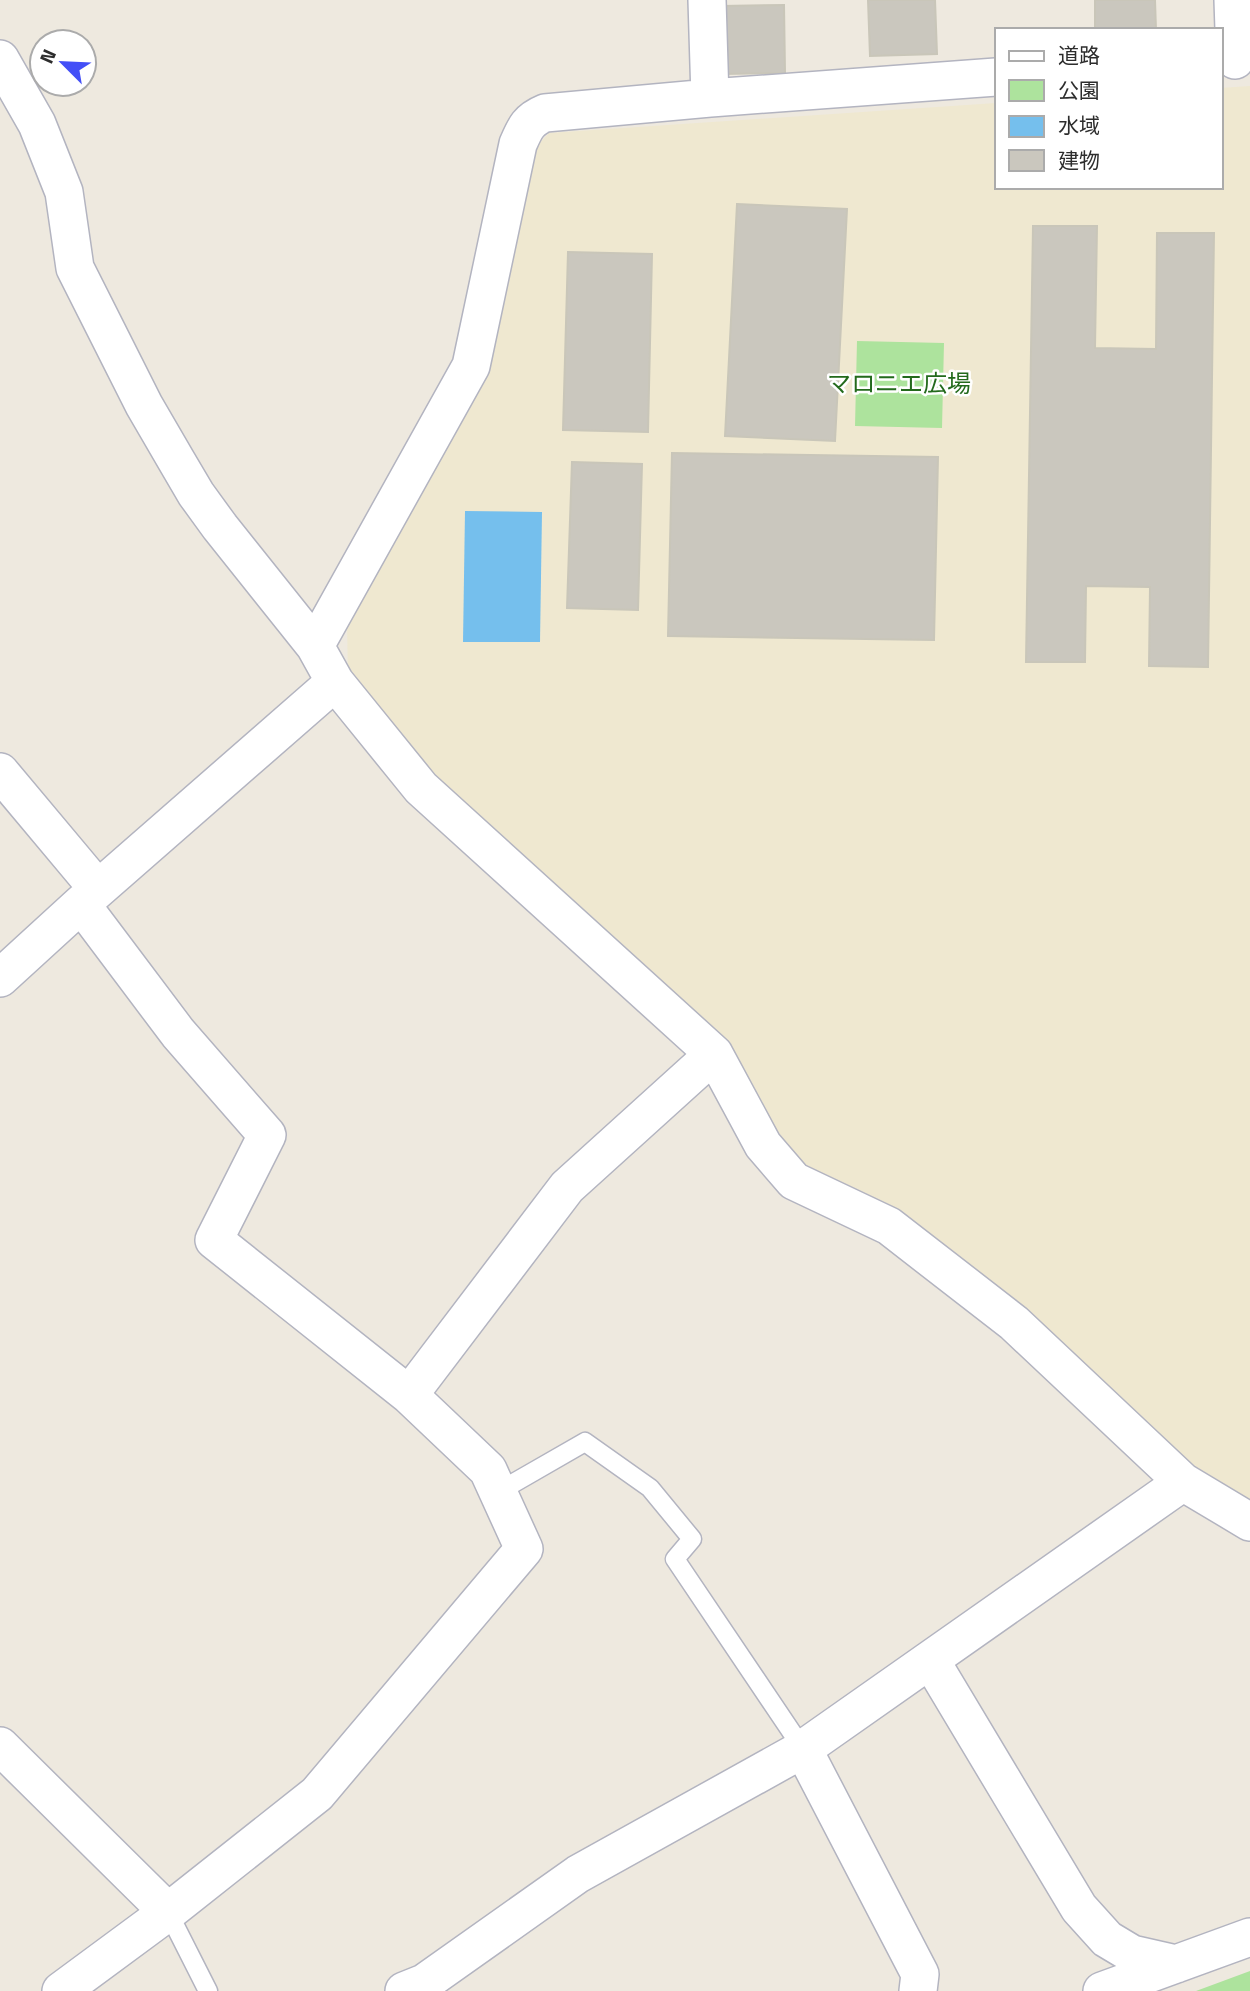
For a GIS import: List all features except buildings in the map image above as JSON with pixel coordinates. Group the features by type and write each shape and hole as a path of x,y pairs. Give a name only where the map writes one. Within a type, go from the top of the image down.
{"street":[{"path":"707,0 710,98"},
{"path":"1233,0 1235,60"},
{"path":"0,59 37,124 65,192 75,268 144,405 196,494 315,646 334,682 421,788 715,1054 763,1145 794,1181 889,1226 1014,1323 1183,1482 1250,1522"},
{"path":"315,646 471,366 518,144 525,128 534,118 545,113 710,98 995,78"},
{"path":"0,978 334,682"},
{"path":"0,772 89,897 178,1032 267,1135 214,1240 409,1395 488,1470 524,1549 317,1794 168,1912 61,1991"},
{"path":"409,1395 567,1187 715,1054"},
{"path":"404,1991 424,1983 578,1874 803,1749 1183,1482"},
{"path":"931,1661 1079,1908 1107,1939 1132,1954 1176,1964"},
{"path":"0,1746 168,1912"},
{"path":"803,1749 920,1974 918,1991"},
{"path":"1102,1991 1250,1937"}],"lane":[{"path":"498,1492 585,1442 650,1488 692,1539 675,1559 803,1749"},
{"path":"168,1912 208,1991"}],"shaded area":[{"path":"1250,86 1250,1509 1193,1473 1008,1298 887,1205 803,1170 428,777 348,678 347,624 489,374 532,151 549,133 995,103 995,189 1222,189 1222,88"}],"green space":[{"name":"マロニエ広場","path":"857,341 944,343 942,428 855,426"},
{"path":"1250,1971 1250,1991 1196,1991"}],"water":[{"path":"465,511 542,512 540,642 463,642"}]}
